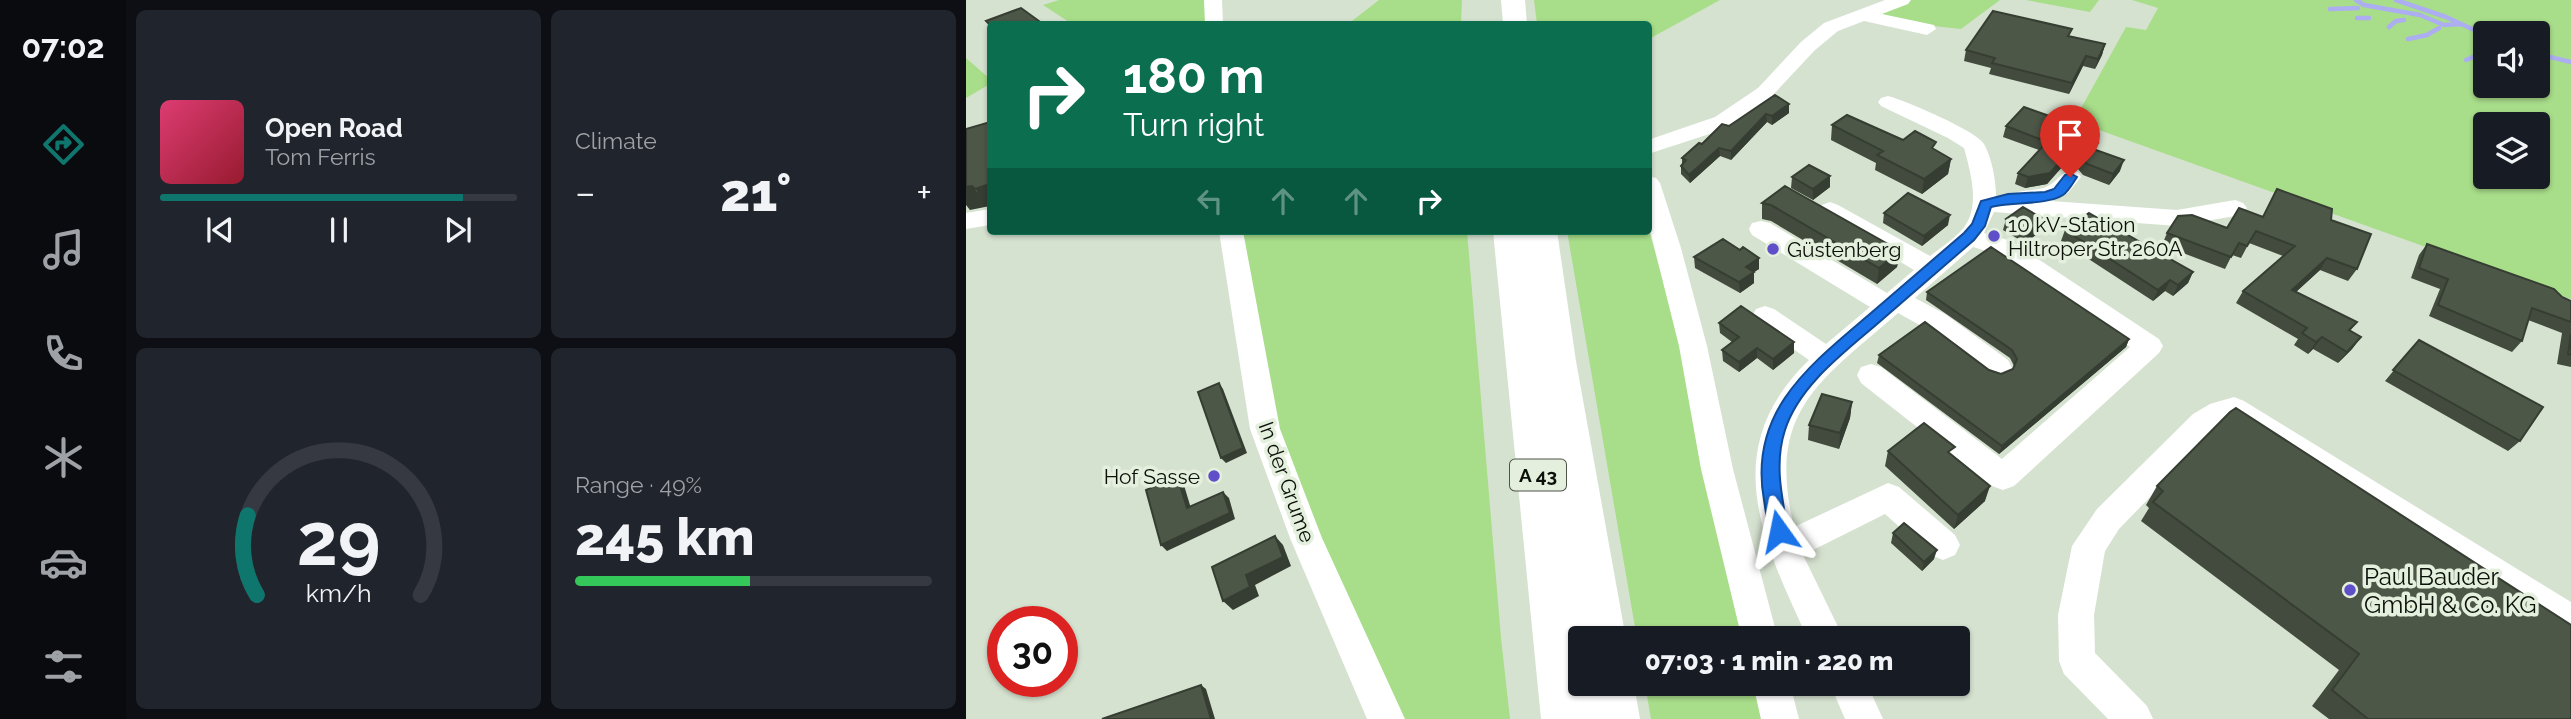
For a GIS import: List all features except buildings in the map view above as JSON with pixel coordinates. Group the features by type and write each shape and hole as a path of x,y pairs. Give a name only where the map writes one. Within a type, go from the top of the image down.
{"highway":[{"path":"1490,0 1492,21"},
{"path":"1513,0 1515,21"},
{"name":"A 43","path":"1510,235 1567,719"},
{"name":"A 43","path":"1541,235 1599,626"},
{"path":"1611,696 1614,719"}],"street":[{"path":"1213,0 1214,21"},
{"path":"1652,146 1712,126 1747,108 1821,34 1842,20 1902,0"},
{"path":"1860,15 1927,29"},
{"path":"1820,626 1784,548 1774,513 1770,484 1771,453 1776,429 1805,382 1969,237 1979,226 1986,204 1985,187 1974,145 1956,133 1888,102"},
{"path":"1986,204 2008,198 2046,196 2059,192 2070,177"},
{"path":"1652,195 1669,248 1690,334 1717,469 1757,626"},
{"path":"1986,204 2177,218 2235,208"},
{"path":"1830,210 1931,268"},
{"path":"966,221 987,218"},
{"path":"1761,229 1892,303 1935,321 1998,368"},
{"name":"In der Grume","path":"1232,235 1265,429 1306,538 1386,719"},
{"path":"1871,376 2003,477 2149,346 2002,247 1969,237"},
{"path":"1765,316 1828,359"},
{"path":"2134,719 2077,662 2076,614 2089,546 2108,519 2204,422 2220,412 2234,409 2571,622"},
{"path":"1784,548 1888,497 1943,545"},
{"path":"1774,696 1780,719"},
{"path":"1853,696 1864,719"}],"green space":[{"path":"1059,0 1216,0 1218,21 1067,21 1043,5"},
{"path":"1379,0 1462,0 1461,21 1352,21"},
{"path":"1534,0 1720,0 1652,37 1652,21 1537,21"},
{"path":"1893,0 2000,0 1961,29 1915,24 1872,13"},
{"path":"2026,0 2099,0 2090,12"},
{"path":"2132,0 2571,0 2571,299 2074,121 2126,27 2146,30 2158,8"},
{"path":"966,58 987,76 987,86 966,98"},
{"path":"1224,235 1467,235 1510,719 1376,719 1306,570"},
{"path":"1568,235 1650,235 1691,383 1741,626 1635,626"},
{"path":"1647,696 1756,696 1761,719 1651,719"}],"waterway":[{"path":"2356,0 2364,5 2420,15 2444,25 2461,24"},
{"path":"2396,0 2473,29"},
{"path":"2330,9 2358,8"},
{"path":"2357,18 2369,18"},
{"path":"2389,27 2396,21 2404,20"},
{"path":"2408,39 2427,35 2439,28"},
{"path":"2466,60 2473,57"},
{"path":"2550,57 2571,62"}],"place":[{"name":"10 kV-Station Hiltroper Str. 260A","path":"1994,236"},
{"name":"Güstenberg","path":"1773,249"},
{"name":"Hof Sasse","path":"1214,476"},
{"name":"Paul Bauder GmbH & Co. KG","path":"2350,590"}],"route":[{"path":"1779,531 1770,484 1771,453 1776,429 1805,382 1969,237 1979,226 1986,204 2008,198 2046,196 2059,192 2070,177"}]}
